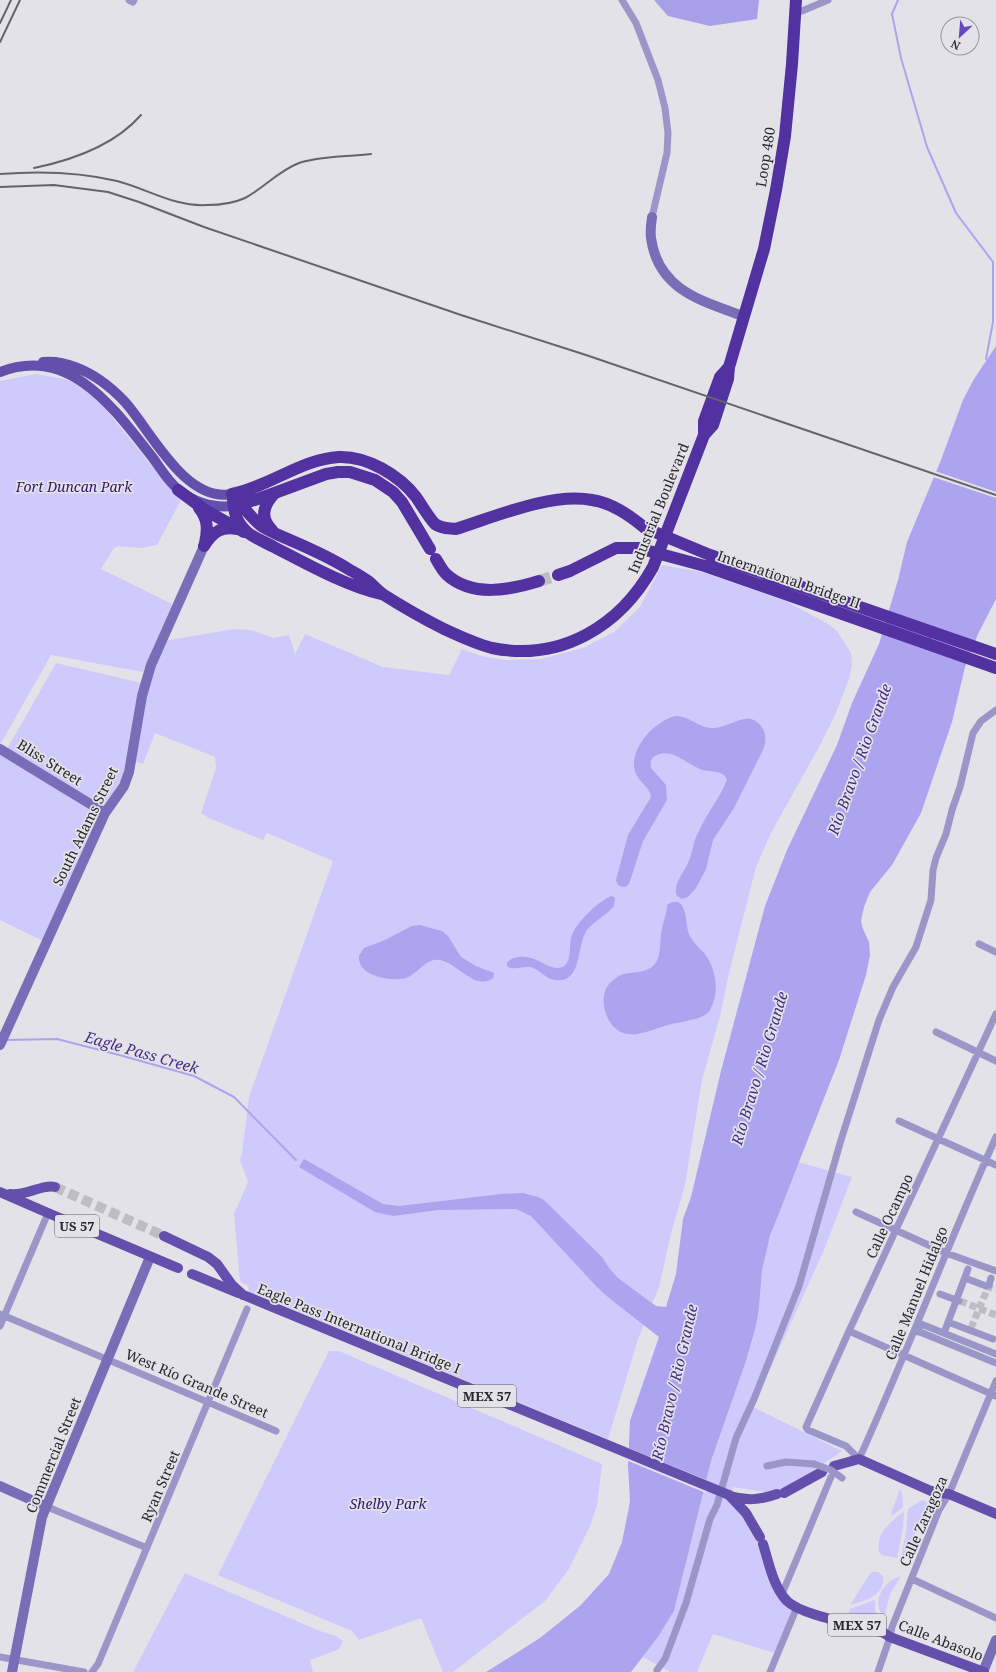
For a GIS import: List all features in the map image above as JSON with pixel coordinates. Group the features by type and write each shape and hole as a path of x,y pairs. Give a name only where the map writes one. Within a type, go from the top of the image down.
{"highway":[{"name":"Loop 480","path":"743,316 764,249 776,190 785,136 796,0"},
{"name":"Industrial Boulevard","path":"236,501 263,527 332,559 367,581 382,594 443,629 491,648 511,650 534,650 559,646 581,638 616,616 642,586 663,544 704,436 704,420 720,377 729,367 743,316"},
{"name":"International Bridge II","path":"236,501 252,488 309,464 341,457 355,459 371,464 394,475 403,482 435,523 444,528 456,529 533,505 574,498 592,500 610,505 629,515 645,528 710,555 996,654"},
{"path":"236,501 274,494 326,474 338,472 362,476 386,486 402,502 445,573 456,582 471,588 486,590 506,589 539,581"},
{"path":"386,486 394,475"},
{"path":"178,490 198,505 252,536"},
{"path":"274,494 267,501 264,513 267,526 274,532"},
{"name":"Industrial Boulevard","path":"236,501 235,514 239,522 252,536 365,590 382,594"},
{"path":"198,505 207,522 208,532 204,546"},
{"path":"204,546 211,536 220,529 232,528 241,530"},
{"name":"International Bridge II","path":"558,575 570,571 616,548 638,548 705,566 996,668"}],"main road":[{"path":"25,366 36,362 59,362 84,370 95,377 115,392 125,402 166,455 187,479 204,490 225,495 236,501"},
{"path":"0,372 16,367 42,366 73,376 90,386 105,400 178,490 201,503 215,507 236,501"},
{"name":"US 57","path":"2,1192 22,1195 47,1186 55,1187"},
{"name":"US 57","path":"2,1192 178,1268"},
{"path":"164,1236 208,1257 217,1264 232,1285 244,1296"},
{"name":"Eagle Pass International Bridge I","path":"192,1274 729,1495"},
{"path":"835,1466 859,1460 938,1493 949,1494 996,1514"},
{"name":"MEX 57","path":"729,1495 746,1500 765,1498 781,1493 822,1472"},
{"name":"Calle Abasolo","path":"729,1495 746,1513 762,1541 773,1577 782,1594 790,1603 821,1616 882,1632 890,1637 983,1672"}],"street":[{"path":"622,0 636,23 658,80 665,108 668,133 667,153 652,217 651,238 658,262 669,279 681,291 699,300 743,316"},
{"path":"795,13 828,0"},
{"name":"South Adams Street","path":"2,1041 105,813 124,786 129,772 142,696 151,665 204,546"},
{"path":"657,1670 665,1659 686,1602 710,1519 717,1505 736,1438 754,1399 799,1286 841,1140 879,1020 893,987 916,947 931,900 933,870 936,858 946,834 960,787 973,733 981,721 996,710"},
{"name":"Bliss Street","path":"0,749 105,813"},
{"path":"979,944 996,952"},
{"name":"Calle Ocampo","path":"859,1460 846,1446 806,1429 849,1331 996,1014"},
{"path":"936,1032 996,1061"},
{"path":"899,1121 996,1165"},
{"name":"Calle Manuel Hidalgo","path":"859,1460 916,1331 946,1253 996,1137"},
{"path":"856,1212 946,1253 996,1271"},
{"path":"0,1326 2,1315 48,1213"},
{"name":"Commercial Street","path":"12,1672 38,1533 46,1506 150,1257"},
{"path":"944,1333 958,1301 968,1269"},
{"path":"965,1278 987,1286 991,1278"},
{"path":"940,1294 958,1301"},
{"name":"Ryan Street","path":"93,1672 210,1402 247,1310"},
{"name":"West Río Grande Street","path":"2,1315 276,1431"},
{"path":"948,1322 971,1329 994,1339"},
{"path":"922,1324 966,1342 995,1359 916,1331 922,1324"},
{"path":"966,1342 971,1329"},
{"path":"849,1331 904,1357 993,1395"},
{"name":"Calle Zaragoza","path":"878,1672 892,1627 939,1510 949,1494 993,1395 996,1381"},
{"path":"768,1466 797,1462 814,1464 831,1470 842,1478"},
{"path":"782,1594 831,1477"},
{"path":"0,1486 147,1548"},
{"path":"912,1579 996,1618"},
{"path":"770,1672 798,1607"},
{"path":"983,1672 996,1640"},
{"path":"0,1657 84,1672"}],"green space":[{"name":"Fort Duncan Park","path":"36,374 64,379 78,384 97,399 158,473 182,498 157,545 141,548 119,546 114,548 101,569 172,604 143,672 51,655 0,745 0,381"},
{"path":"662,565 702,572 786,601 828,624 837,631 851,653 852,665 849,679 835,715 771,833 756,867 729,973 720,1016 702,1080 685,1184 670,1238 659,1287 638,1339 608,1439 248,1291 249,1287 240,1281 234,1214 248,1182 240,1160 249,1097 333,861 267,833 263,840 209,818 201,813 216,768 215,757 155,733 143,764 134,761 147,689 164,641 234,629 251,630 273,638 289,635 295,654 305,634 383,667 449,675 462,649 481,656 506,660 541,659 583,648 614,632 640,607"},
{"path":"56,663 142,683 122,779 104,806 86,801 6,751"},
{"path":"0,754 101,814 43,941 0,920"},
{"path":"798,1162 852,1177 824,1250 753,1407 842,1451 780,1494 732,1487 738,1502 749,1512 780,1593 798,1607 778,1654 713,1634 697,1672 670,1672 643,1657 658,1637 674,1611 711,1461 746,1361 756,1326 762,1270 766,1250"},
{"name":"Shelby Park","path":"329,1351 339,1351 602,1464 597,1505 590,1526 569,1569 545,1601 453,1672 443,1672 421,1618 359,1640 352,1631 218,1575"},
{"path":"900,1489 902,1493 903,1507 892,1516 891,1513"},
{"path":"924,1500 928,1504 929,1514 927,1519 922,1517 912,1541 916,1543 910,1554 901,1559 908,1509"},
{"path":"904,1511 903,1528 897,1558 882,1555 879,1552 879,1539 885,1528"},
{"path":"871,1572 878,1572 883,1576 881,1588 877,1593 868,1599 850,1605"},
{"path":"185,1573 320,1631 336,1636 343,1641 339,1649 310,1660 313,1672 133,1672"},
{"path":"901,1576 890,1594 884,1618 880,1612 879,1605 881,1593 889,1582"},
{"path":"875,1600 875,1610 880,1622 848,1613 850,1609"}],"shaded area":[{"path":"654,0 759,0 757,19 710,26 668,16"}],"water":[{"name":"Río Bravo / Rio Grande","path":"996,346 996,599 978,634 965,667 952,722 921,813 892,865 870,892 864,907 861,921 869,942 870,955 866,975 839,1060 770,1236 762,1270 756,1326 746,1361 711,1461 674,1611 658,1637 631,1672 486,1672 540,1638 581,1605 609,1574 622,1542 630,1501 628,1466 630,1421 659,1337 596,1286 531,1216 516,1209 438,1210 393,1216 375,1212 299,1167 304,1159 383,1204 399,1206 501,1194 523,1193 538,1197 544,1200 602,1257 618,1278 656,1306 666,1307 676,1274 683,1219 691,1197 721,1071 765,906 787,850 837,745 852,703 879,644 898,580 907,542 941,460 963,400 974,379"},
{"path":"676,716 681,716 702,726 711,728 718,728 743,719 749,719 755,721 761,726 765,738 763,750 734,808 713,840 706,869 696,888 688,897 682,899 677,896 677,883 688,863 697,835 727,780 723,774 700,769 674,755 663,753 653,757 651,760 651,768 666,785 667,800 643,841 629,884 622,887 616,880 628,835 651,797 649,790 636,774 634,765 635,756 644,738 651,730 659,724"},
{"path":"612,896 615,898 614,906 587,930 581,945 575,970 564,980 549,978 531,967 515,968 507,966 507,963 512,959 525,957 552,967 563,967 568,961 572,935 583,918 601,902"},
{"path":"672,902 678,902 684,909 689,934 705,954 714,971 716,991 713,1003 707,1014 695,1019 666,1025 642,1033 623,1033 612,1025 605,1012 605,990 614,979 620,975 645,971 655,964 659,956 661,934 667,905"},
{"path":"420,925 442,931 448,936 461,957 476,966 494,973 493,978 486,981 478,981 449,963 441,960 434,960 430,961 406,978 392,979 369,973 360,963 359,956 364,948 385,940 412,926"}],"pier":[{"path":"935,471 996,492 996,498 933,477"},
{"path":"626,1447 709,1481 706,1493 626,1460"}],"waterway":[{"path":"898,0 892,14 901,58 927,147 956,213 993,262 993,322 986,359"},
{"name":"Eagle Pass Creek","path":"6,1040 57,1039 194,1076 234,1097 296,1160"}],"tunnel":[{"path":"539,581 558,575"},
{"path":"55,1187 164,1236"},
{"path":"971,1328 989,1285"},
{"path":"986,1286 996,1290"},
{"path":"960,1301 996,1315"}],"railway":[{"path":"0,23 11,0"},
{"path":"0,42 20,0"},
{"path":"34,168 63,161 92,150 118,135 141,115"},
{"path":"0,174 74,174 103,178 128,184 161,197 183,203 212,205 241,200 284,170 299,163 325,158 371,154"},
{"path":"0,187 54,185 108,192 139,202 204,227 461,315 586,355 996,495"}]}
